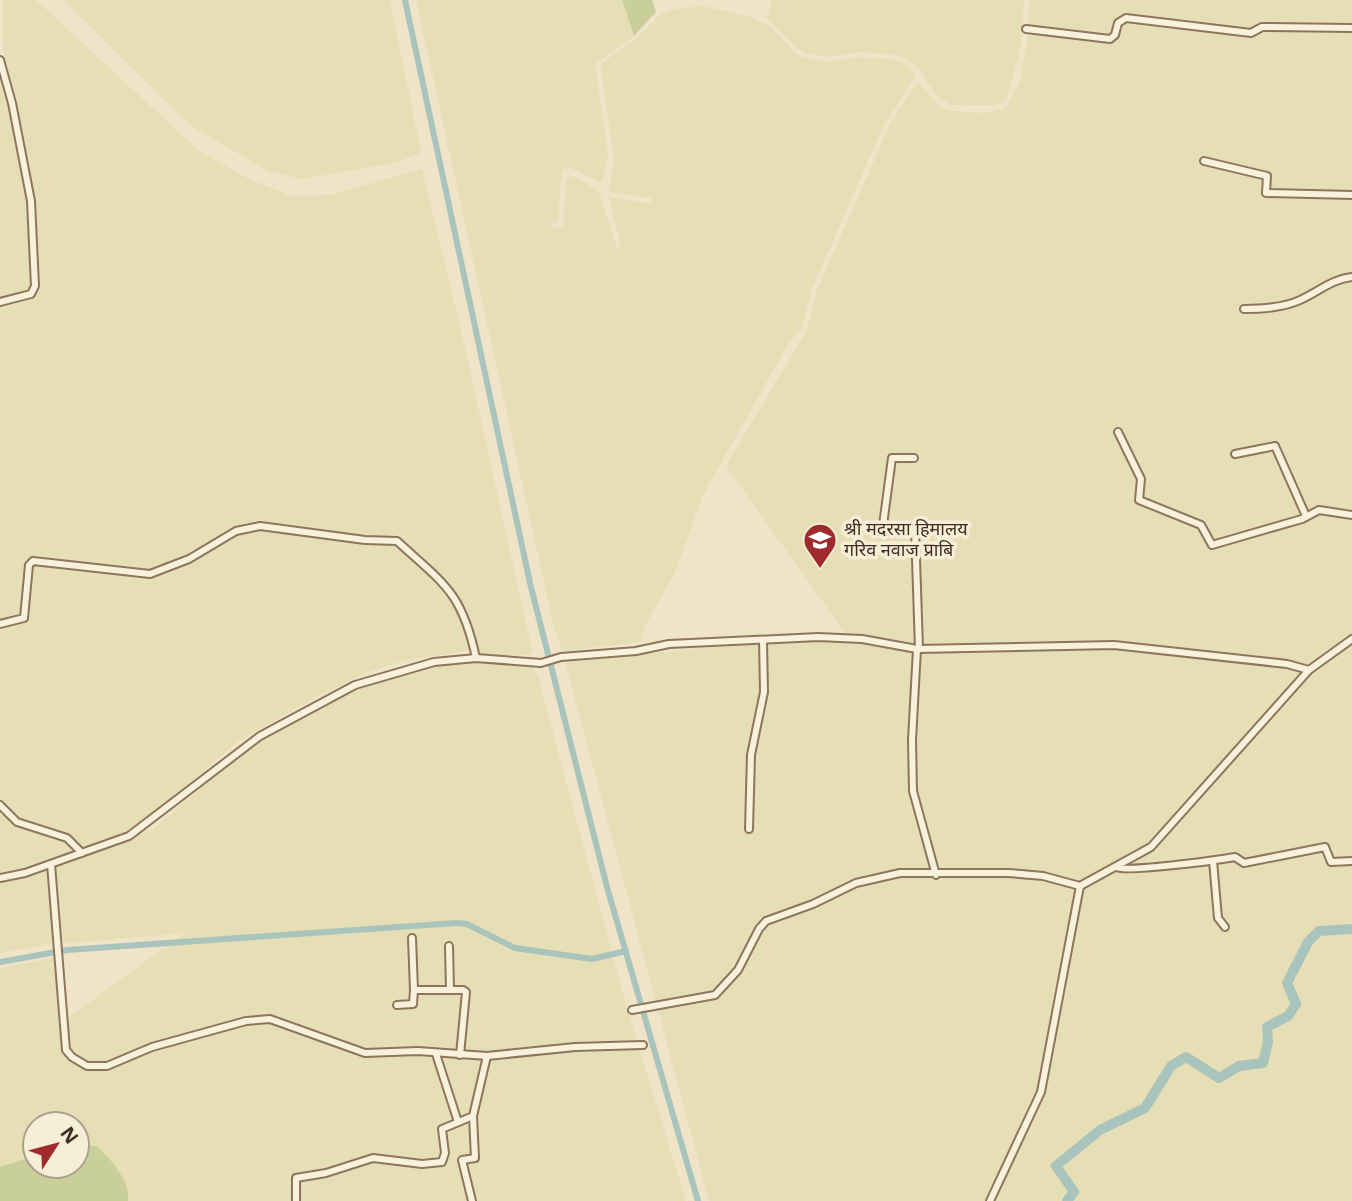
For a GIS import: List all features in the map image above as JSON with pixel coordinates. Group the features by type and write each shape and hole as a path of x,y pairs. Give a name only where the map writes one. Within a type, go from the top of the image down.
{"street":[{"path":"1026,29 1110,38 1115,35 1118,23 1126,18 1251,33 1262,27 1352,28"},
{"path":"0,60 12,103 31,201 36,286 31,294 0,302"},
{"path":"1204,161 1267,176 1266,193 1352,195"},
{"path":"1244,309 1266,309 1299,301 1339,278 1352,276"},
{"path":"1118,432 1141,480 1139,500 1201,525 1212,545 1319,510 1352,515"},
{"path":"1235,454 1275,446 1306,516"},
{"path":"914,458 892,458 883,525 915,529 918,649 912,740 913,791 936,876"},
{"path":"0,624 24,618 29,565 33,561 150,574 189,559 236,531 260,526 280,527 365,540 397,541 451,590 464,611 476,657"},
{"path":"0,878 51,864 143,828 242,748 355,685 412,666 476,657 541,663 561,657 636,651 669,644 846,637 918,649 1114,645 1287,664 1309,670"},
{"path":"634,1009 715,995 738,970 759,929 766,921 866,879 900,873 936,876 1009,873 1043,876 1080,886 1151,847 1309,670 1352,639"},
{"path":"749,829 751,755 764,692 763,640"},
{"path":"0,805 17,822 67,838 82,853"},
{"path":"1116,867 1128,871 1149,865 1235,857 1244,863 1276,859 1325,846 1331,862 1352,861"},
{"path":"1213,861 1218,918 1225,927"},
{"path":"51,864 66,1050 72,1058 88,1066 107,1066 152,1047 246,1021 270,1018 365,1053 418,1051 487,1056 575,1047 643,1045"},
{"path":"990,1201 1041,1092 1080,886"},
{"path":"397,1005 413,1004 412,938"},
{"path":"449,946 450,990"},
{"path":"414,990 463,990 467,995 460,1030 460,1055"},
{"path":"436,1054 458,1122"},
{"path":"472,1201 462,1160 475,1158 473,1116 487,1056"},
{"path":"296,1201 296,1178 326,1173 373,1158 422,1164 442,1162 445,1153 442,1129 473,1116"}],"shaded area":[{"path":"2,0 36,0 199,151 249,179 291,196 330,195 422,169 467,356 532,651 530,655 488,655 479,652 463,607 451,587 399,540 280,524 238,526 204,547 155,569 130,570 29,558 26,564 21,616 0,620 0,305 29,298 39,291 36,211 14,98 4,71"},
{"path":"63,0 390,0 421,153 393,163 302,179 268,171 190,125"},
{"path":"416,0 622,0 634,36 595,64 608,154 604,175 601,183 569,167 562,170 558,221 549,222 554,228 563,228 566,178 573,176 599,191 617,248 621,246 609,197 651,204 652,198 609,192 614,160 602,63 635,40 660,15 670,10 703,6 750,17 771,27 795,53 804,58 830,62 856,57 889,59 903,62 916,75 882,129 812,289 802,327 788,344 703,495 675,572 645,626 640,642 563,651 554,628"},
{"path":"771,0 1024,0 1021,45 1008,95 1002,103 993,105 951,105 938,98 917,67 899,55 859,52 829,57 806,53 796,48 765,16 769,12"},
{"path":"1029,0 1352,0 1352,26 1265,23 1252,30 1123,16 1117,19 1112,34 1107,36 1028,26"},
{"path":"1126,21 1255,35 1268,30 1352,31 1352,1201 709,1201 565,661 781,641 850,640 726,466 806,332 817,290 889,126 915,85 920,84 939,107 951,111 985,113 1005,109 1020,82 1028,35 1113,42 1119,26"},
{"path":"0,75 10,104 25,173 34,284 32,290 0,299"},
{"path":"250,529 392,542 450,595 467,627 471,650 403,661 371,671 314,698 237,742 157,811 134,828 114,837 85,847 74,838 20,820 0,802 0,627 27,620 32,565 155,577"},
{"path":"465,661 532,666 538,677 628,1012 686,1201 0,1201 0,968 58,957 62,1022 185,933 71,943 61,941 55,868 153,829 246,749 315,708 387,677"},
{"path":"0,811 29,831 72,845 73,851 40,864 0,873"},
{"path":"49,871 55,940 52,944 0,953 0,882"}],"green space":[{"path":"622,0 652,0 656,12 634,36"},
{"path":"91,1145 97,1146 123,1178 128,1201 0,1201 0,1167 21,1160 21,1180 91,1180"}],"waterway":[{"path":"405,0 530,583 607,887 698,1201"},
{"path":"0,962 67,950 456,923 467,924 515,948 592,959 626,951"},
{"path":"1067,1201 1074,1192 1056,1166 1100,1130 1145,1108 1171,1066 1186,1057 1219,1078 1239,1066 1263,1063 1268,1042 1267,1027 1288,1016 1296,1004 1287,983 1308,942 1319,931 1352,929"}],"place":[{"name":"श्री मदरसा हिमालय गरिव नवाज प्राबि","path":"820,570"}]}
